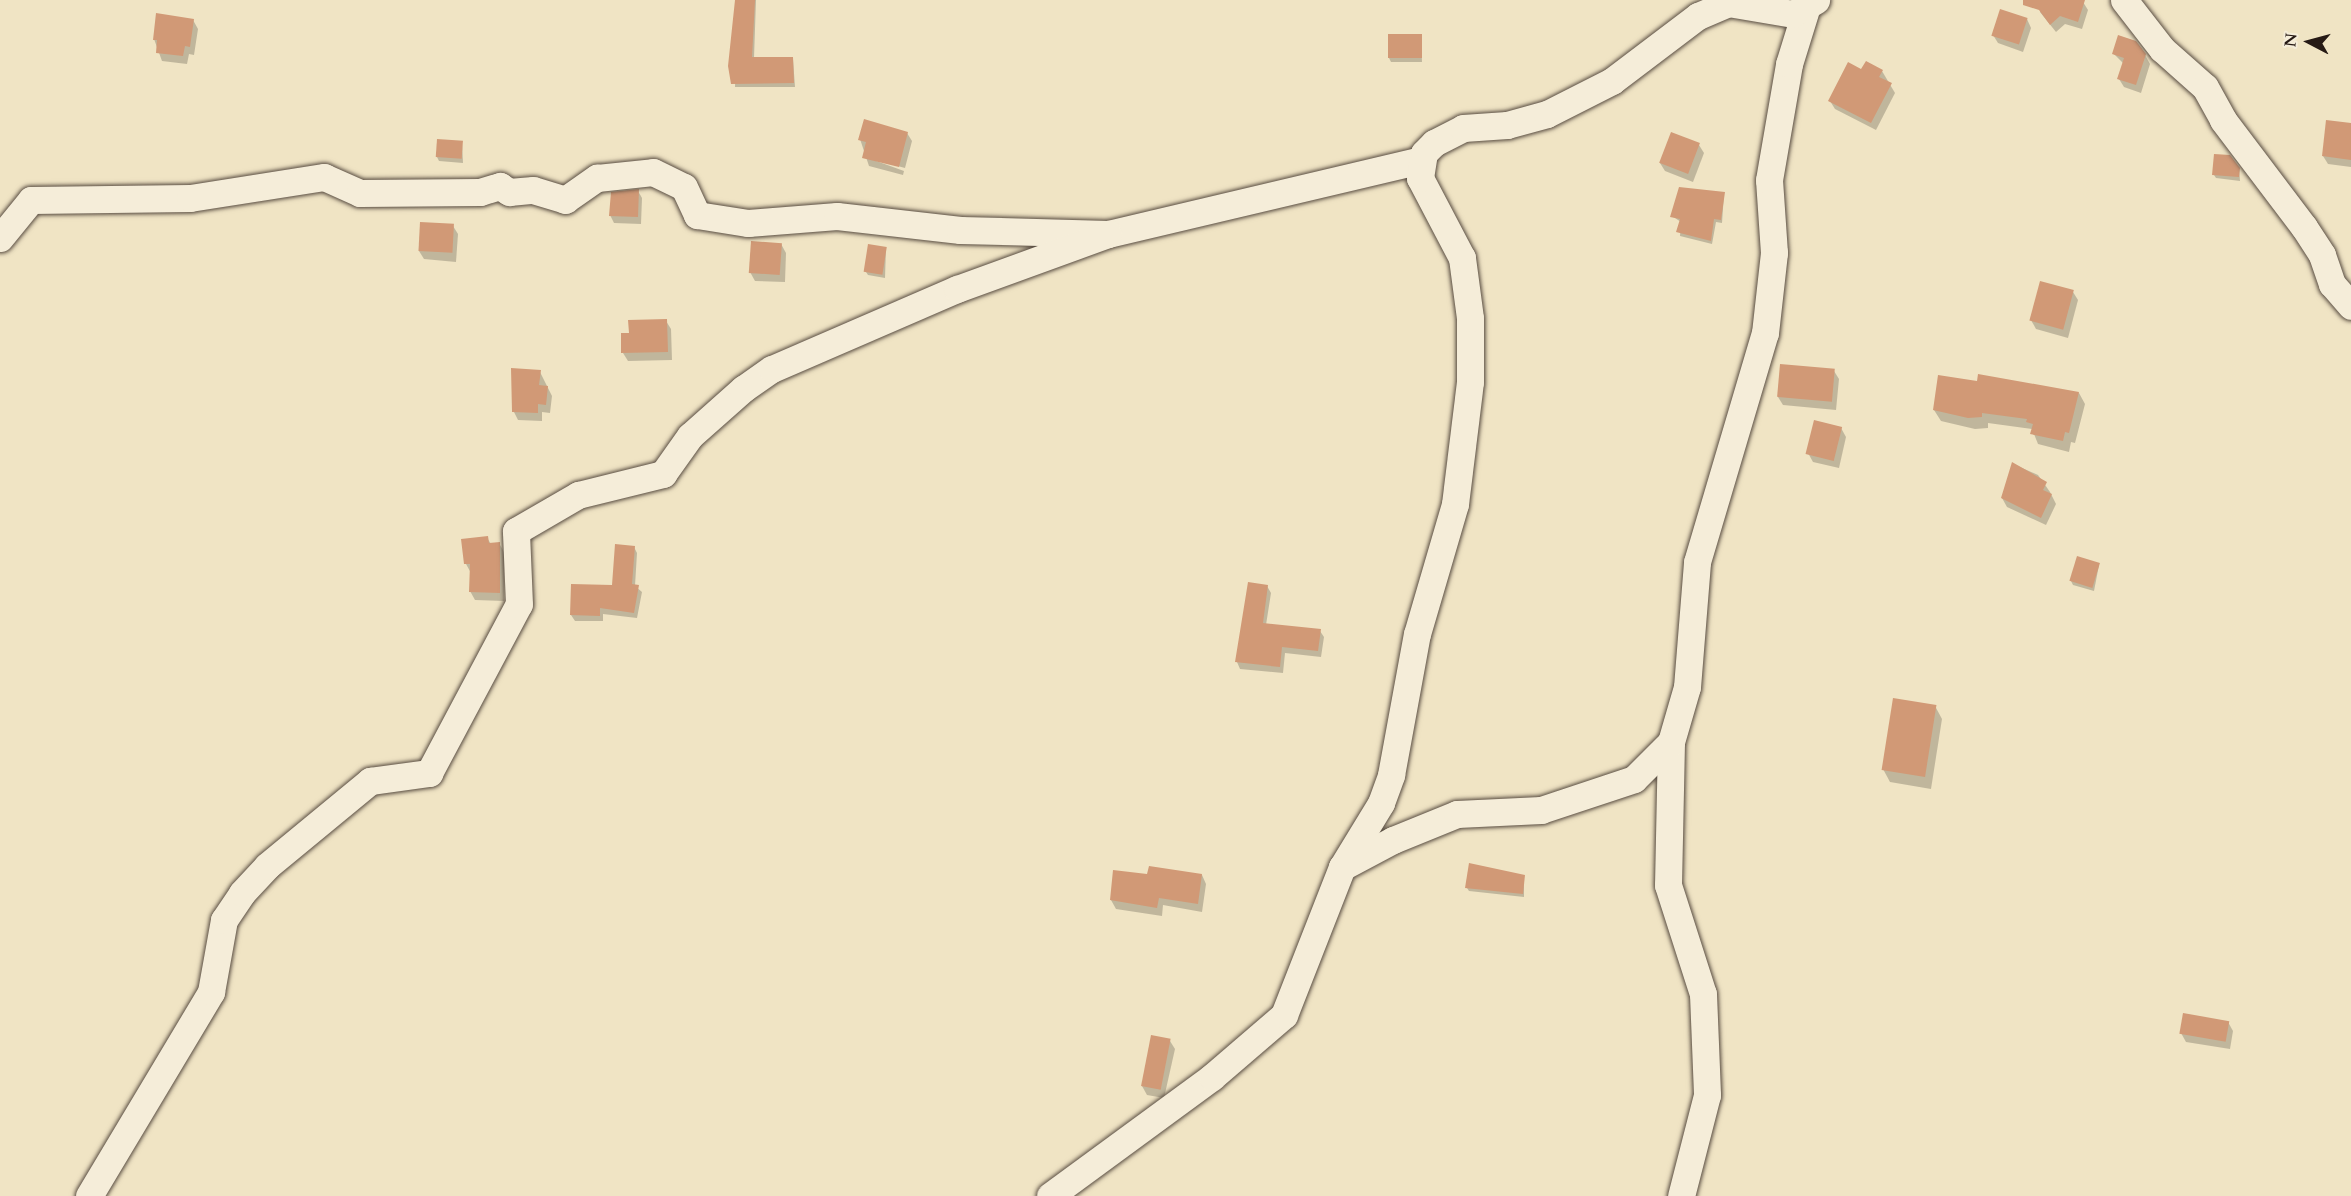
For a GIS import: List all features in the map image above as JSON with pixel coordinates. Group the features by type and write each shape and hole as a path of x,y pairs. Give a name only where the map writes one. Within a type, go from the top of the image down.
{"street":[{"path":"2124,0 2162,49 2205,87 2223,120 2304,227 2322,255 2332,284 2351,306"},
{"path":"1050,1196 1270,1030 1293,998 1317,924 1342,867 1382,803 1391,775 1417,634 1449,530 1461,466 1470,382 1467,285 1453,234 1420,178 1421,160 1434,142 1463,128 1507,125 1547,114 1612,81 1698,16 1728,3 1793,14 1811,3"},
{"path":"1681,1196 1707,1095 1703,994 1668,885 1671,742 1687,687 1697,562 1765,333 1774,253 1769,180 1789,64 1811,3"},
{"path":"89,1196 211,992 224,921 242,893 267,866 370,781 429,773 519,604 516,531 578,495 663,474 690,436 743,389 772,369 936,297 1108,234 1421,160"},
{"path":"0,238 31,200 190,198 324,177 360,193 480,192 500,186 509,192 533,190 565,200 597,178 653,172 684,187 697,215 748,223 837,216 960,230 1108,234"},
{"path":"1342,867 1393,840 1456,814 1541,810 1634,779 1671,742"}],"building":[{"path":"735,0 755,0 752,57 793,57 794,83 731,84 728,66"},
{"path":"2023,0 2085,0 2078,22 2060,16 2050,25 2039,10 2023,5"},
{"path":"2000,9 2028,18 2019,45 1991,36"},
{"path":"156,13 194,19 190,47 185,46 183,56 156,53 157,40 153,40"},
{"path":"1388,34 1422,34 1422,58 1388,58"},
{"path":"2118,35 2136,41 2146,54 2136,85 2117,79 2124,58 2112,54"},
{"path":"1866,61 1883,70 1879,77 1892,83 1871,123 1828,101 1848,62 1861,69"},
{"path":"864,119 908,132 899,167 862,158 866,142 858,140"},
{"path":"2326,120 2351,123 2351,160 2322,156"},
{"path":"1671,132 1700,143 1688,174 1659,163"},
{"path":"437,139 463,141 462,159 436,157"},
{"path":"2214,154 2230,155 2240,168 2239,177 2212,175"},
{"path":"1679,187 1725,192 1721,220 1714,219 1711,241 1676,232 1680,219 1670,217"},
{"path":"639,189 638,217 609,216 611,192"},
{"path":"420,222 454,224 452,253 418,251"},
{"path":"751,241 782,243 780,275 749,273"},
{"path":"868,244 887,247 882,275 864,272"},
{"path":"2040,281 2074,290 2063,330 2029,321"},
{"path":"667,319 668,352 621,353 621,333 629,333 628,320"},
{"path":"1780,364 1835,369 1832,402 1777,397"},
{"path":"511,368 541,370 539,385 548,386 546,405 538,404 538,413 512,412"},
{"path":"1978,374 2079,392 2069,433 2065,432 2063,441 2030,434 2033,424 2026,422 2027,419 1982,413 1982,417 1968,418 1933,410 1938,375 1977,381"},
{"path":"1814,420 1842,427 1834,461 1806,454"},
{"path":"2012,462 2047,482 2043,490 2052,494 2041,518 2001,498"},
{"path":"488,536 489,543 500,542 500,593 469,592 470,564 464,564 461,539"},
{"path":"615,544 635,546 632,584 639,585 634,613 600,608 600,616 570,615 571,584 612,585"},
{"path":"2077,556 2100,563 2092,588 2069,581"},
{"path":"1248,582 1268,585 1263,623 1321,629 1318,651 1282,647 1280,667 1235,662"},
{"path":"1893,698 1936,705 1925,777 1882,770"},
{"path":"1469,863 1525,875 1523,894 1465,888"},
{"path":"1149,866 1202,874 1198,904 1159,898 1157,908 1110,900 1113,870 1147,874"},
{"path":"2183,1013 2229,1021 2226,1042 2179,1034"},
{"path":"1151,1035 1171,1039 1161,1090 1141,1086"}]}
